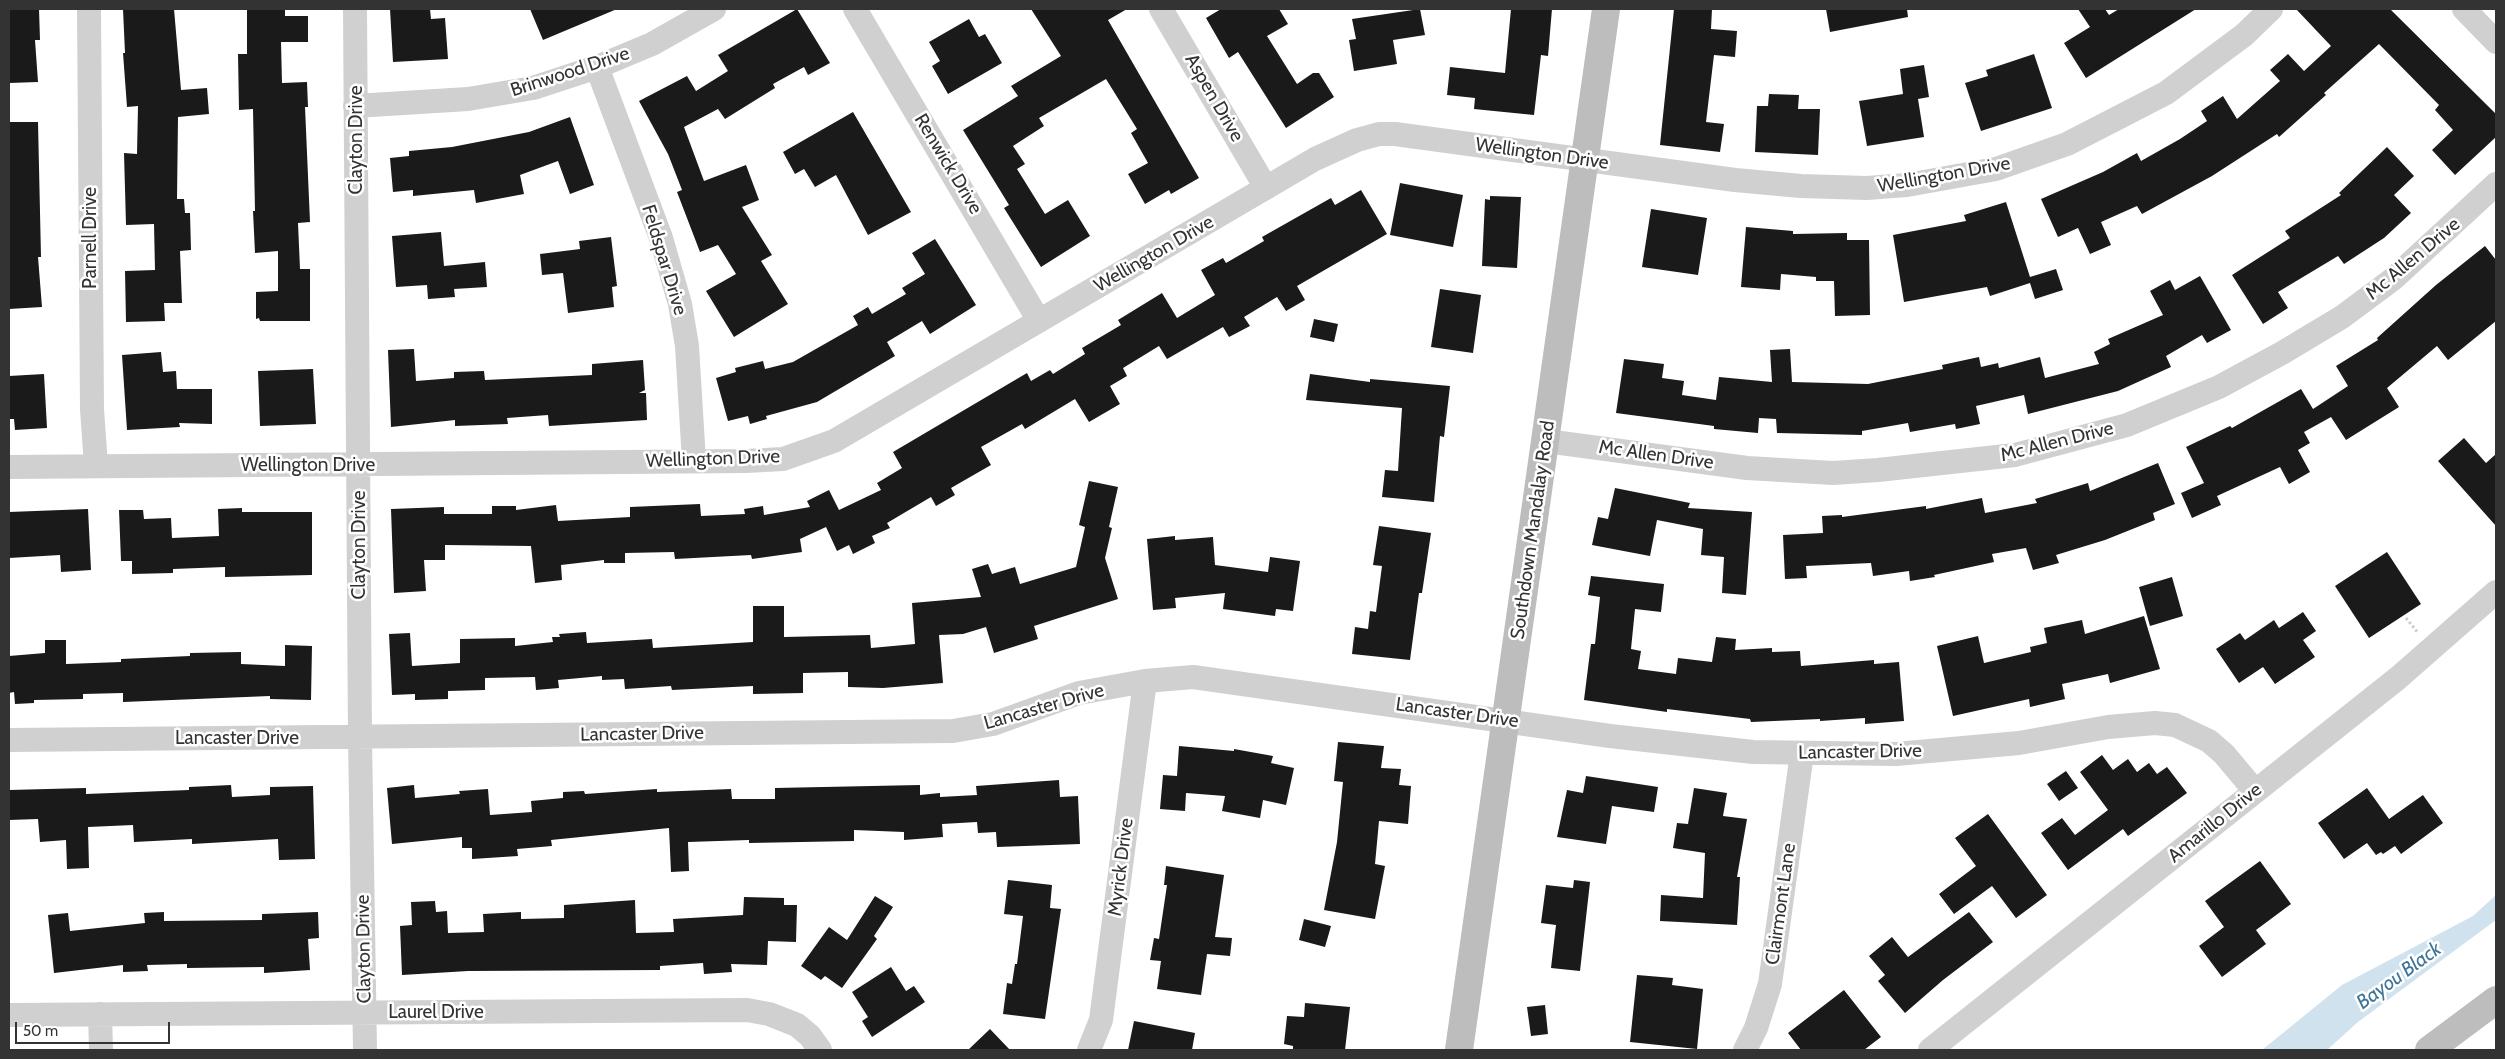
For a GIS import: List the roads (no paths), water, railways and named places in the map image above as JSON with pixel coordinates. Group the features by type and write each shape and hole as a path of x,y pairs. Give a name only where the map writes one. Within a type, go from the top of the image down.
{"street":[{"name":"Parnell Drive","path":"88,9 92,409 96,466"},
{"name":"Clayton Drive","path":"355,9 360,738 365,1050"},
{"name":"Brinwood Drive","path":"356,106 468,100 533,88 597,67 652,44 714,9"},
{"name":"Renwick Drive","path":"855,9 1039,321"},
{"name":"Aspen Drive","path":"1161,9 1266,188"},
{"name":"Southdown Mandalay Road","path":"1459,1050 1606,9"},
{"name":"Wellington Drive","path":"9,467 694,461 783,458 834,441 1316,159 1357,140 1379,134 1395,134 1735,180 1801,186 1867,188 1907,185 1996,169 2067,144 2166,94 2244,35 2271,9"},
{"path":"2464,9 2496,42"},
{"name":"Feldspar Drive","path":"597,67 660,238 680,304 687,346 694,461"},
{"name":"Mc Allen Drive","path":"1546,441 1747,468 1833,472 1878,470 2015,455 2127,425 2219,387 2282,353 2342,317 2393,279 2496,184"},
{"name":"Amarillo Drive","path":"1930,1050 2404,673 2496,592"},
{"name":"Lancaster Drive","path":"9,740 360,738 953,730 993,724 1079,693 1145,681 1193,678 1506,720 1610,736 1746,751 1906,754 2019,743 2108,727 2155,723 2175,725 2209,742 2224,754 2255,791"},
{"name":"Myrick Drive","path":"1089,1050 1100,1020 1145,681"},
{"name":"Clairmont Lane","path":"1745,1050 1756,1028 1770,984 1802,753"},
{"path":"2429,1050 2496,1000"},
{"name":"Laurel Drive","path":"9,1015 747,1010 769,1014 797,1025 810,1036 820,1050"},
{"path":"100,1014 101,1050"}],"water":[{"name":"Bayou Black","path":"2496,895 2496,920 2358,1022 2327,1050 2262,1050 2342,985 2473,916"}]}
